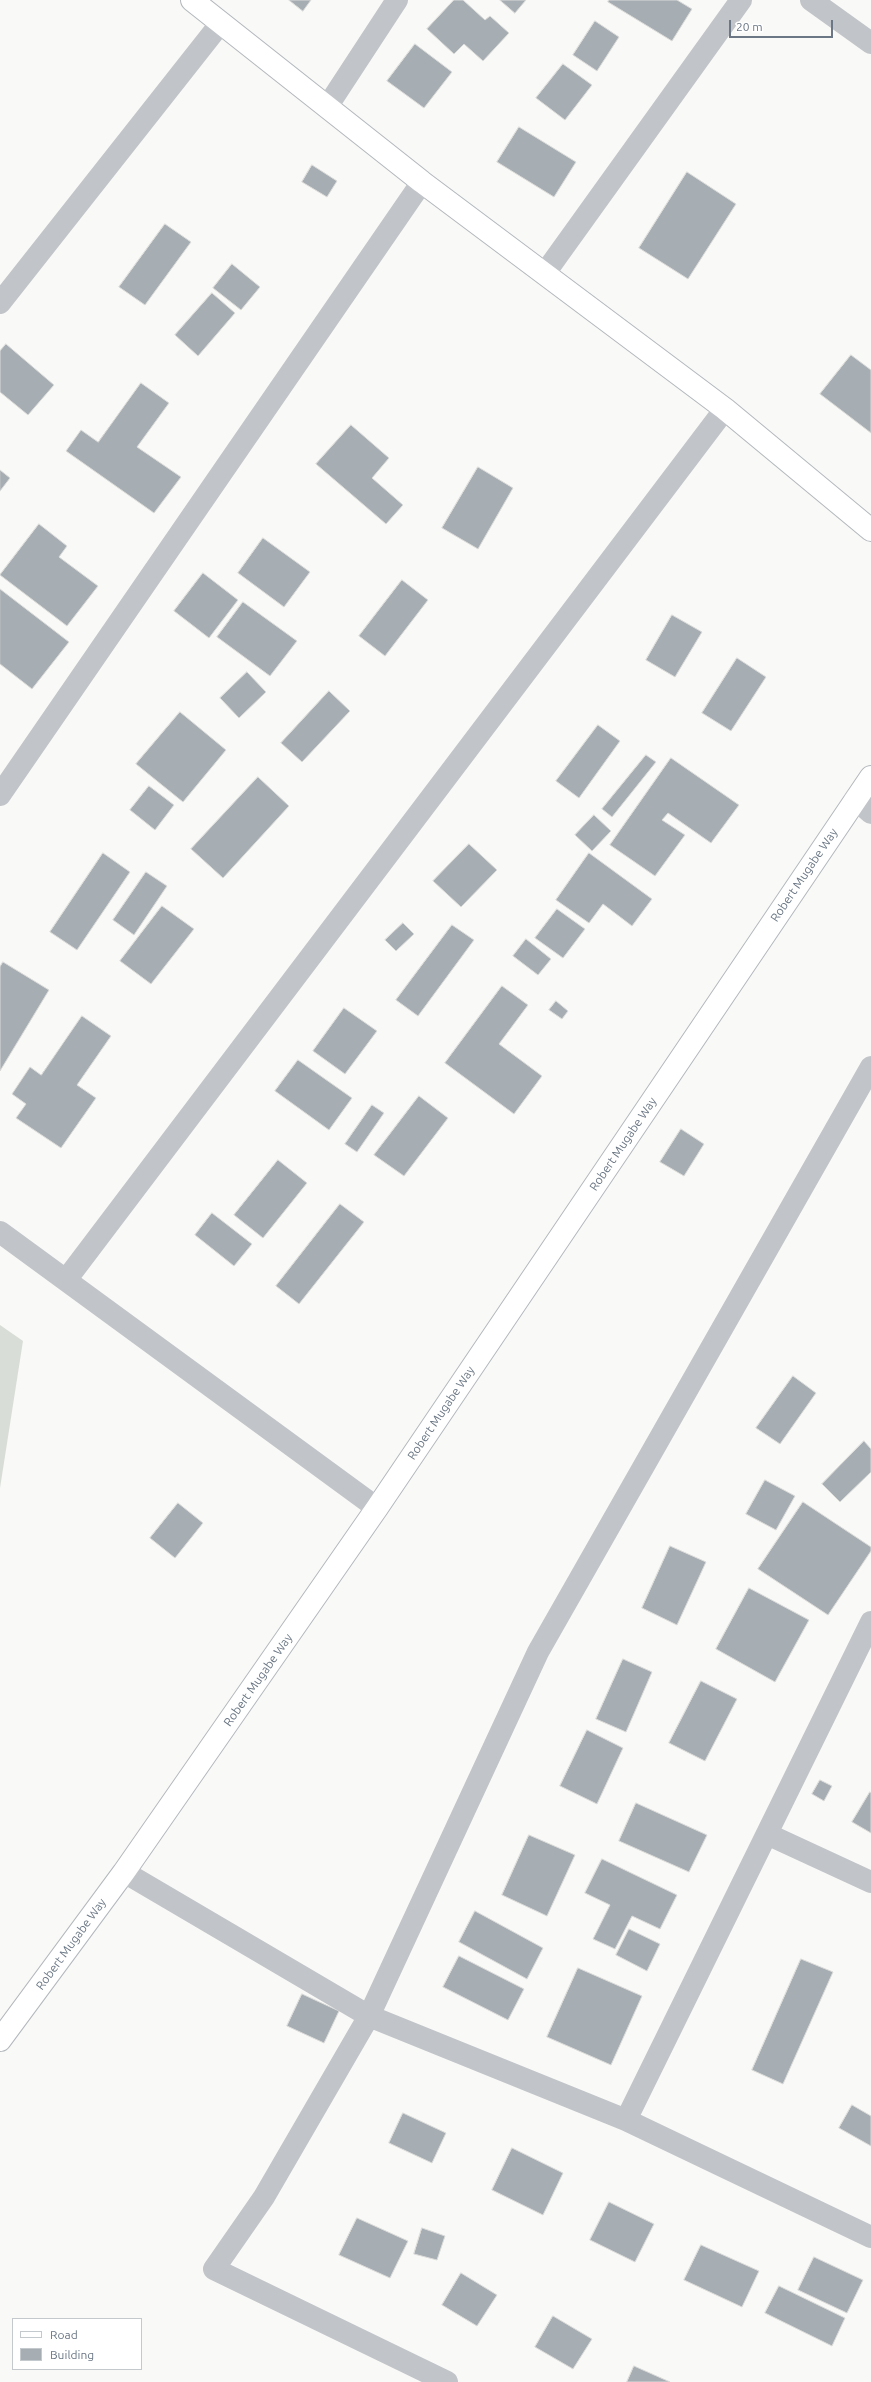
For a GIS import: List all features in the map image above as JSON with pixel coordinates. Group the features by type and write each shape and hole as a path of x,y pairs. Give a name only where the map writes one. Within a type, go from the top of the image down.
{"street":[{"path":"192,0 220,24 422,182 725,410 871,530"},
{"path":"327,107 397,0"},
{"path":"544,273 741,0"},
{"path":"811,0 871,43"},
{"path":"0,303 220,24"},
{"path":"0,795 422,182"},
{"path":"66,1280 725,410"},
{"name":"Robert Mugabe Way","path":"0,2040 124,1872 863,806 871,777"},
{"path":"447,2382 214,2268 264,2198 369,2016 538,1652 871,1067"},
{"path":"0,1232 377,1508"},
{"path":"626,2120 871,1622"},
{"path":"767,1834 871,1882"},
{"path":"124,1872 369,2016 626,2120 871,2236"}],"shaded area":[{"path":"0,1325 23,1341 0,1488"}],"building":[{"path":"289,0 311,0 303,11"},
{"path":"454,0 463,0 485,20 490,16 509,33 483,61 464,44 454,54 427,29"},
{"path":"500,0 526,0 515,13"},
{"path":"609,0 677,0 692,9 672,41 608,2"},
{"path":"595,21 619,37 597,71 573,55"},
{"path":"415,44 452,72 424,108 387,81"},
{"path":"563,64 592,85 565,120 536,98"},
{"path":"519,127 576,162 554,197 497,162"},
{"path":"312,165 337,181 327,197 302,182"},
{"path":"687,172 736,204 688,279 639,248"},
{"path":"165,224 191,242 145,305 119,287"},
{"path":"232,264 260,287 241,310 213,288"},
{"path":"212,293 235,313 198,356 175,335"},
{"path":"6,344 54,385 28,415 0,392 0,351"},
{"path":"851,355 871,370 871,433 820,394"},
{"path":"141,383 169,403 137,447 181,477 154,513 66,451 81,430 98,442"},
{"path":"351,425 389,458 372,478 403,505 386,524 316,464"},
{"path":"478,467 513,488 478,549 442,528"},
{"path":"0,470 10,478 0,491"},
{"path":"39,524 67,546 59,557 98,586 67,626 0,575"},
{"path":"263,538 310,572 284,607 238,573"},
{"path":"203,573 238,600 209,638 174,611"},
{"path":"402,580 428,600 385,656 359,636"},
{"path":"0,589 69,642 32,689 0,664"},
{"path":"243,602 297,641 270,676 217,637"},
{"path":"672,615 702,632 675,677 646,660"},
{"path":"737,658 766,677 731,731 702,713"},
{"path":"247,672 266,692 239,718 220,698"},
{"path":"329,691 350,711 302,762 281,743"},
{"path":"180,712 226,750 183,802 136,764"},
{"path":"598,725 620,741 579,798 556,781"},
{"path":"646,755 656,762 612,817 602,809"},
{"path":"671,758 739,805 711,843 668,813 662,820 685,835 655,876 610,845"},
{"path":"258,777 289,806 223,878 191,849"},
{"path":"149,786 174,805 155,830 130,810"},
{"path":"594,815 611,831 592,851 575,835"},
{"path":"469,844 497,870 461,907 433,881"},
{"path":"103,853 130,872 77,950 50,932"},
{"path":"589,853 652,899 632,926 603,904 589,923 556,900"},
{"path":"146,872 167,886 134,935 113,920"},
{"path":"162,906 194,929 151,984 120,961"},
{"path":"557,909 585,929 563,958 535,938"},
{"path":"403,923 414,934 396,951 385,940"},
{"path":"452,925 474,940 418,1016 396,1000"},
{"path":"526,939 551,959 538,975 513,956"},
{"path":"3,962 49,990 0,1071 0,967"},
{"path":"502,986 528,1005 499,1044 542,1076 514,1114 445,1063"},
{"path":"556,1001 568,1011 562,1019 549,1010"},
{"path":"344,1008 377,1031 345,1074 313,1051"},
{"path":"82,1016 111,1036 77,1085 96,1098 61,1148 16,1118 26,1104 12,1094 30,1067 41,1075"},
{"path":"298,1060 352,1098 329,1130 275,1091"},
{"path":"419,1096 448,1118 404,1176 374,1155"},
{"path":"372,1105 384,1113 357,1152 345,1144"},
{"path":"681,1129 704,1144 684,1176 660,1162"},
{"path":"278,1160 307,1183 263,1238 234,1215"},
{"path":"340,1204 364,1222 299,1304 276,1286"},
{"path":"212,1213 252,1244 234,1266 195,1235"},
{"path":"793,1376 816,1393 780,1444 756,1428"},
{"path":"864,1441 871,1449 871,1472 840,1502 822,1484"},
{"path":"765,1480 795,1496 776,1530 746,1514"},
{"path":"803,1502 871,1547 871,1551 828,1615 758,1569"},
{"path":"178,1503 203,1523 175,1558 150,1538"},
{"path":"670,1546 706,1562 677,1625 642,1608"},
{"path":"749,1588 809,1620 775,1682 716,1649"},
{"path":"623,1659 652,1672 626,1732 596,1719"},
{"path":"701,1681 737,1699 705,1761 669,1743"},
{"path":"587,1730 623,1748 597,1804 560,1786"},
{"path":"820,1780 832,1786 824,1801 812,1794"},
{"path":"870,1792 871,1793 871,1833 852,1822"},
{"path":"636,1803 707,1835 689,1872 619,1841"},
{"path":"529,1835 575,1855 547,1916 502,1895"},
{"path":"602,1859 677,1895 660,1929 632,1916 615,1949 593,1939 610,1905 585,1893"},
{"path":"475,1911 543,1948 527,1979 459,1942"},
{"path":"629,1929 660,1944 647,1971 616,1955"},
{"path":"459,1956 524,1989 508,2020 443,1987"},
{"path":"801,1959 833,1972 783,2084 752,2070"},
{"path":"578,1968 642,1996 611,2065 547,2037"},
{"path":"302,1994 339,2011 324,2043 287,2026"},
{"path":"852,2105 871,2116 871,2146 839,2128"},
{"path":"403,2113 446,2133 432,2163 389,2143"},
{"path":"512,2148 563,2173 543,2215 492,2190"},
{"path":"609,2202 654,2224 635,2262 590,2240"},
{"path":"357,2218 408,2241 390,2278 339,2255"},
{"path":"422,2228 445,2236 437,2260 414,2254"},
{"path":"701,2245 759,2271 742,2307 684,2280"},
{"path":"814,2257 863,2280 847,2313 798,2290"},
{"path":"461,2273 497,2295 477,2326 442,2305"},
{"path":"779,2286 845,2318 832,2346 765,2313"},
{"path":"553,2316 592,2339 573,2369 535,2347"},
{"path":"634,2366 670,2382 627,2382"}]}
